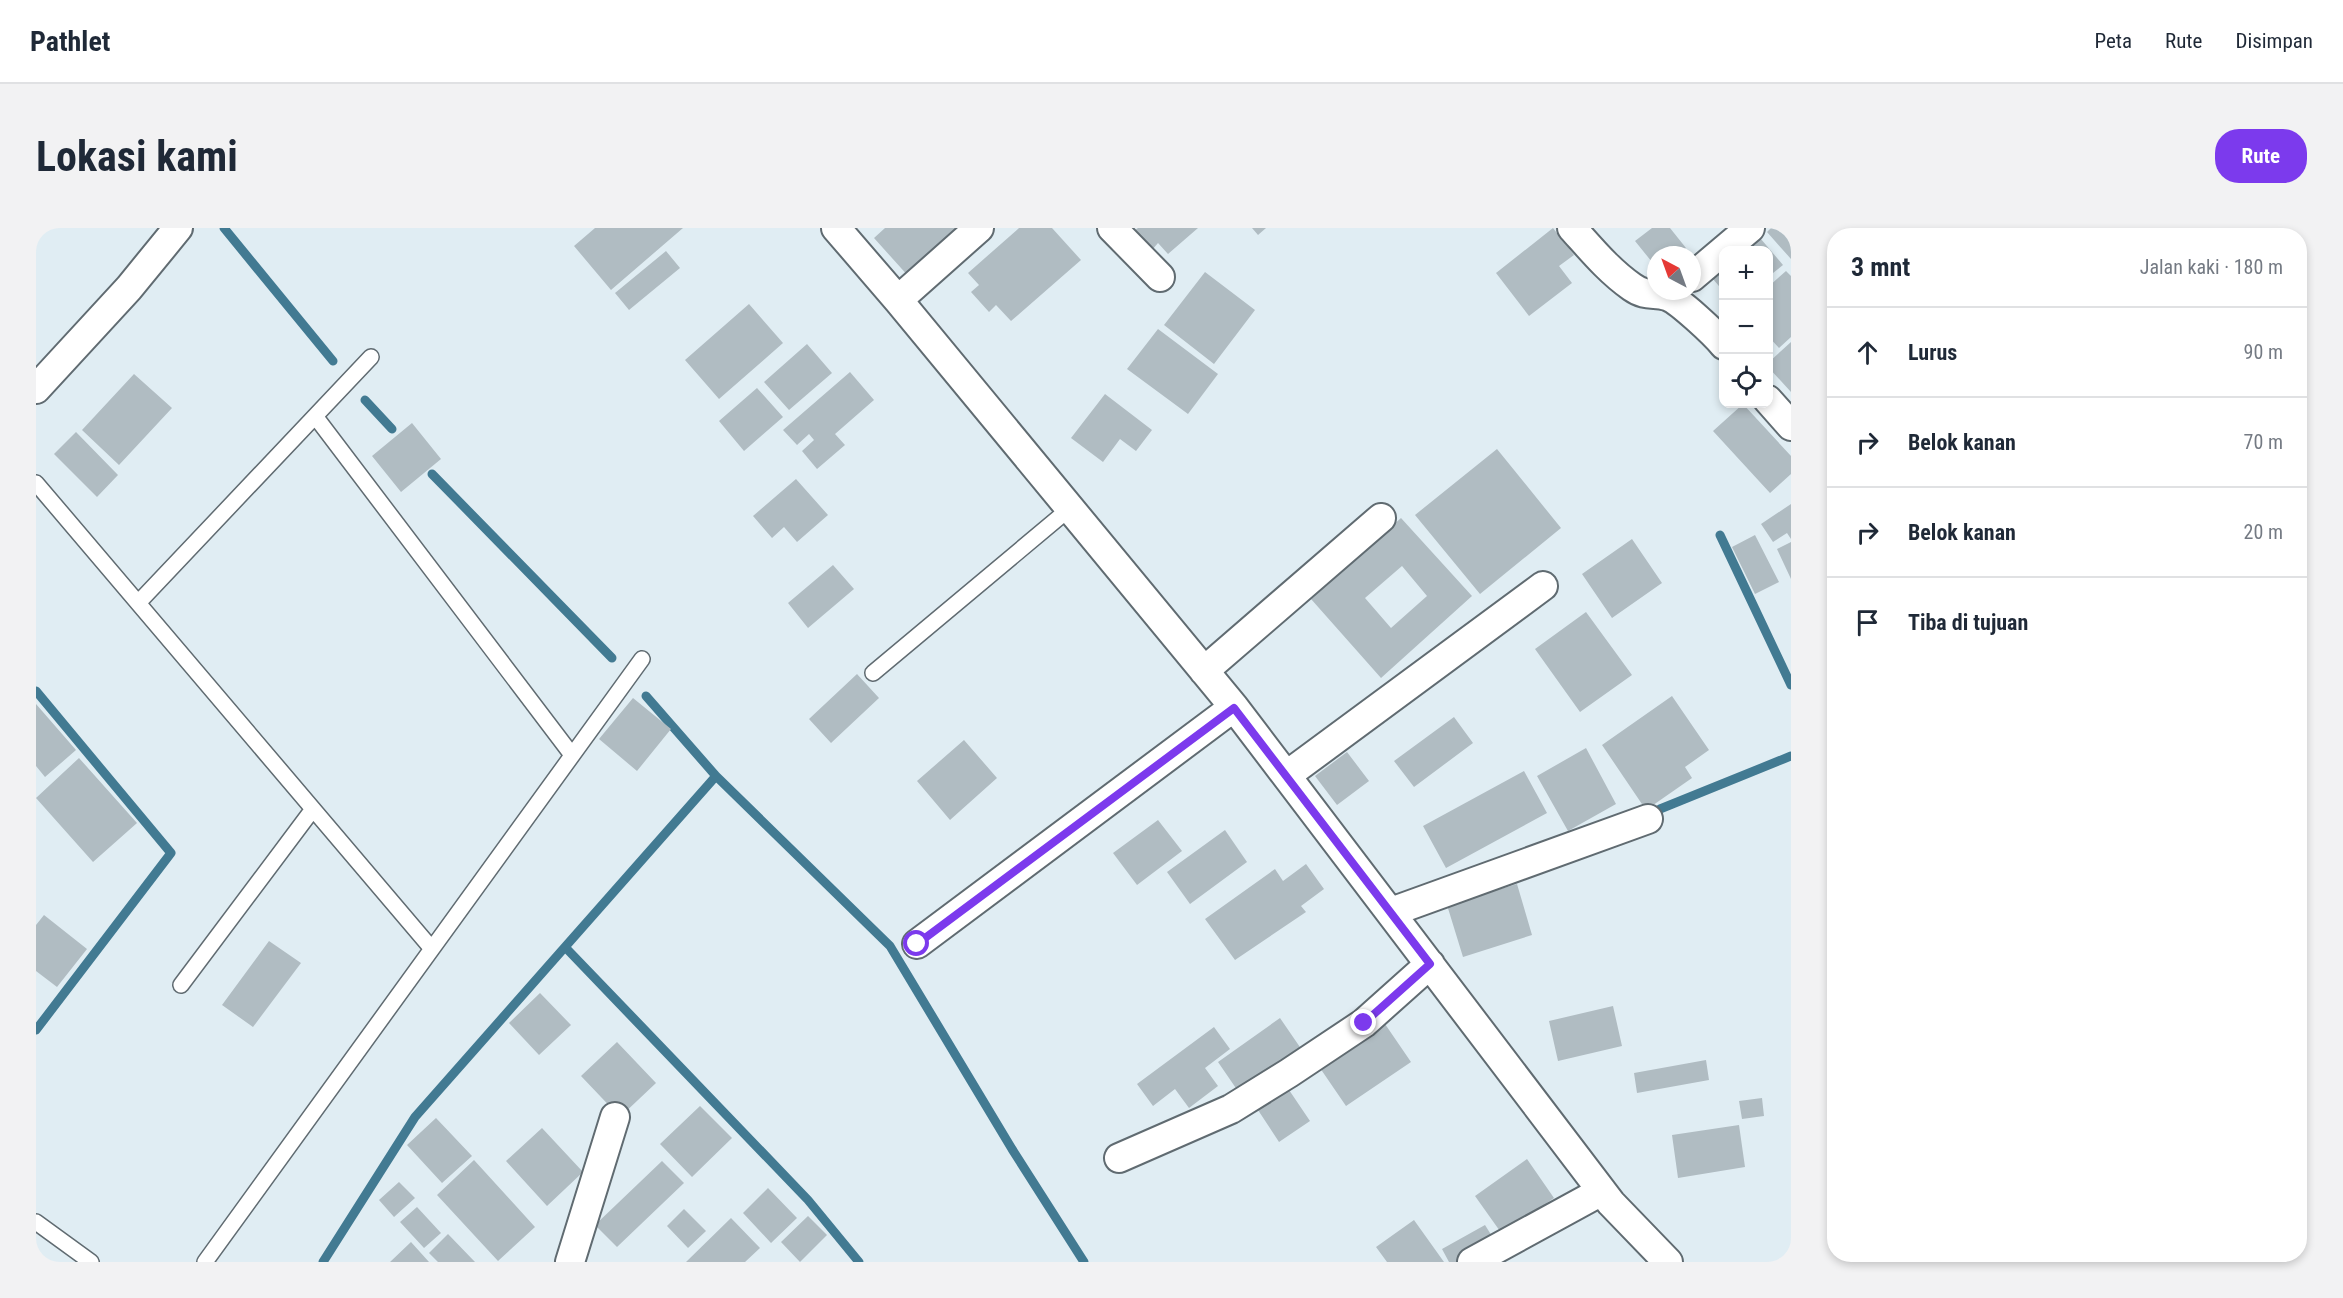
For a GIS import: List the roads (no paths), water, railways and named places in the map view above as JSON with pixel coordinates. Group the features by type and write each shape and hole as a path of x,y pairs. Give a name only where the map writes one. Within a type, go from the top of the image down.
{"street":[{"path":"36,389 129,288 178,228"},
{"path":"836,228 1234,708 1602,1191 1668,1262"},
{"path":"898,300 979,228"},
{"path":"1112,228 1160,277"},
{"path":"1572,228 1606,265 1633,288 1647,295"},
{"path":"1701,269 1750,228"},
{"path":"1678,300 1719,339"},
{"path":"1773,406 1791,426"},
{"path":"1204,671 1381,519"},
{"path":"1287,775 1543,586"},
{"path":"917,944 1234,708"},
{"path":"1391,912 1648,819"},
{"path":"1119,1158 1231,1109 1289,1073 1364,1023 1430,964"},
{"path":"570,1262 615,1117"},
{"path":"1472,1262 1602,1191"}],"lane":[{"path":"139,602 371,357"},
{"path":"315,416 572,755"},
{"path":"36,483 432,949"},
{"path":"873,673 1069,508"},
{"path":"205,1262 642,659"},
{"path":"181,985 314,809"},
{"path":"36,1222 91,1262"},
{"path":"70,1247 76,1262"}],"waterway":[{"path":"224,228 333,361"},
{"path":"365,400 392,429"},
{"path":"432,474 612,658"},
{"path":"1720,535 1791,685"},
{"path":"36,691 171,853 36,1030"},
{"path":"646,696 716,776 565,947 808,1200 859,1262"},
{"path":"1660,809 1791,756"},
{"path":"716,776 890,946 1012,1149 1084,1262"},
{"path":"323,1262 415,1117 565,947"}]}
